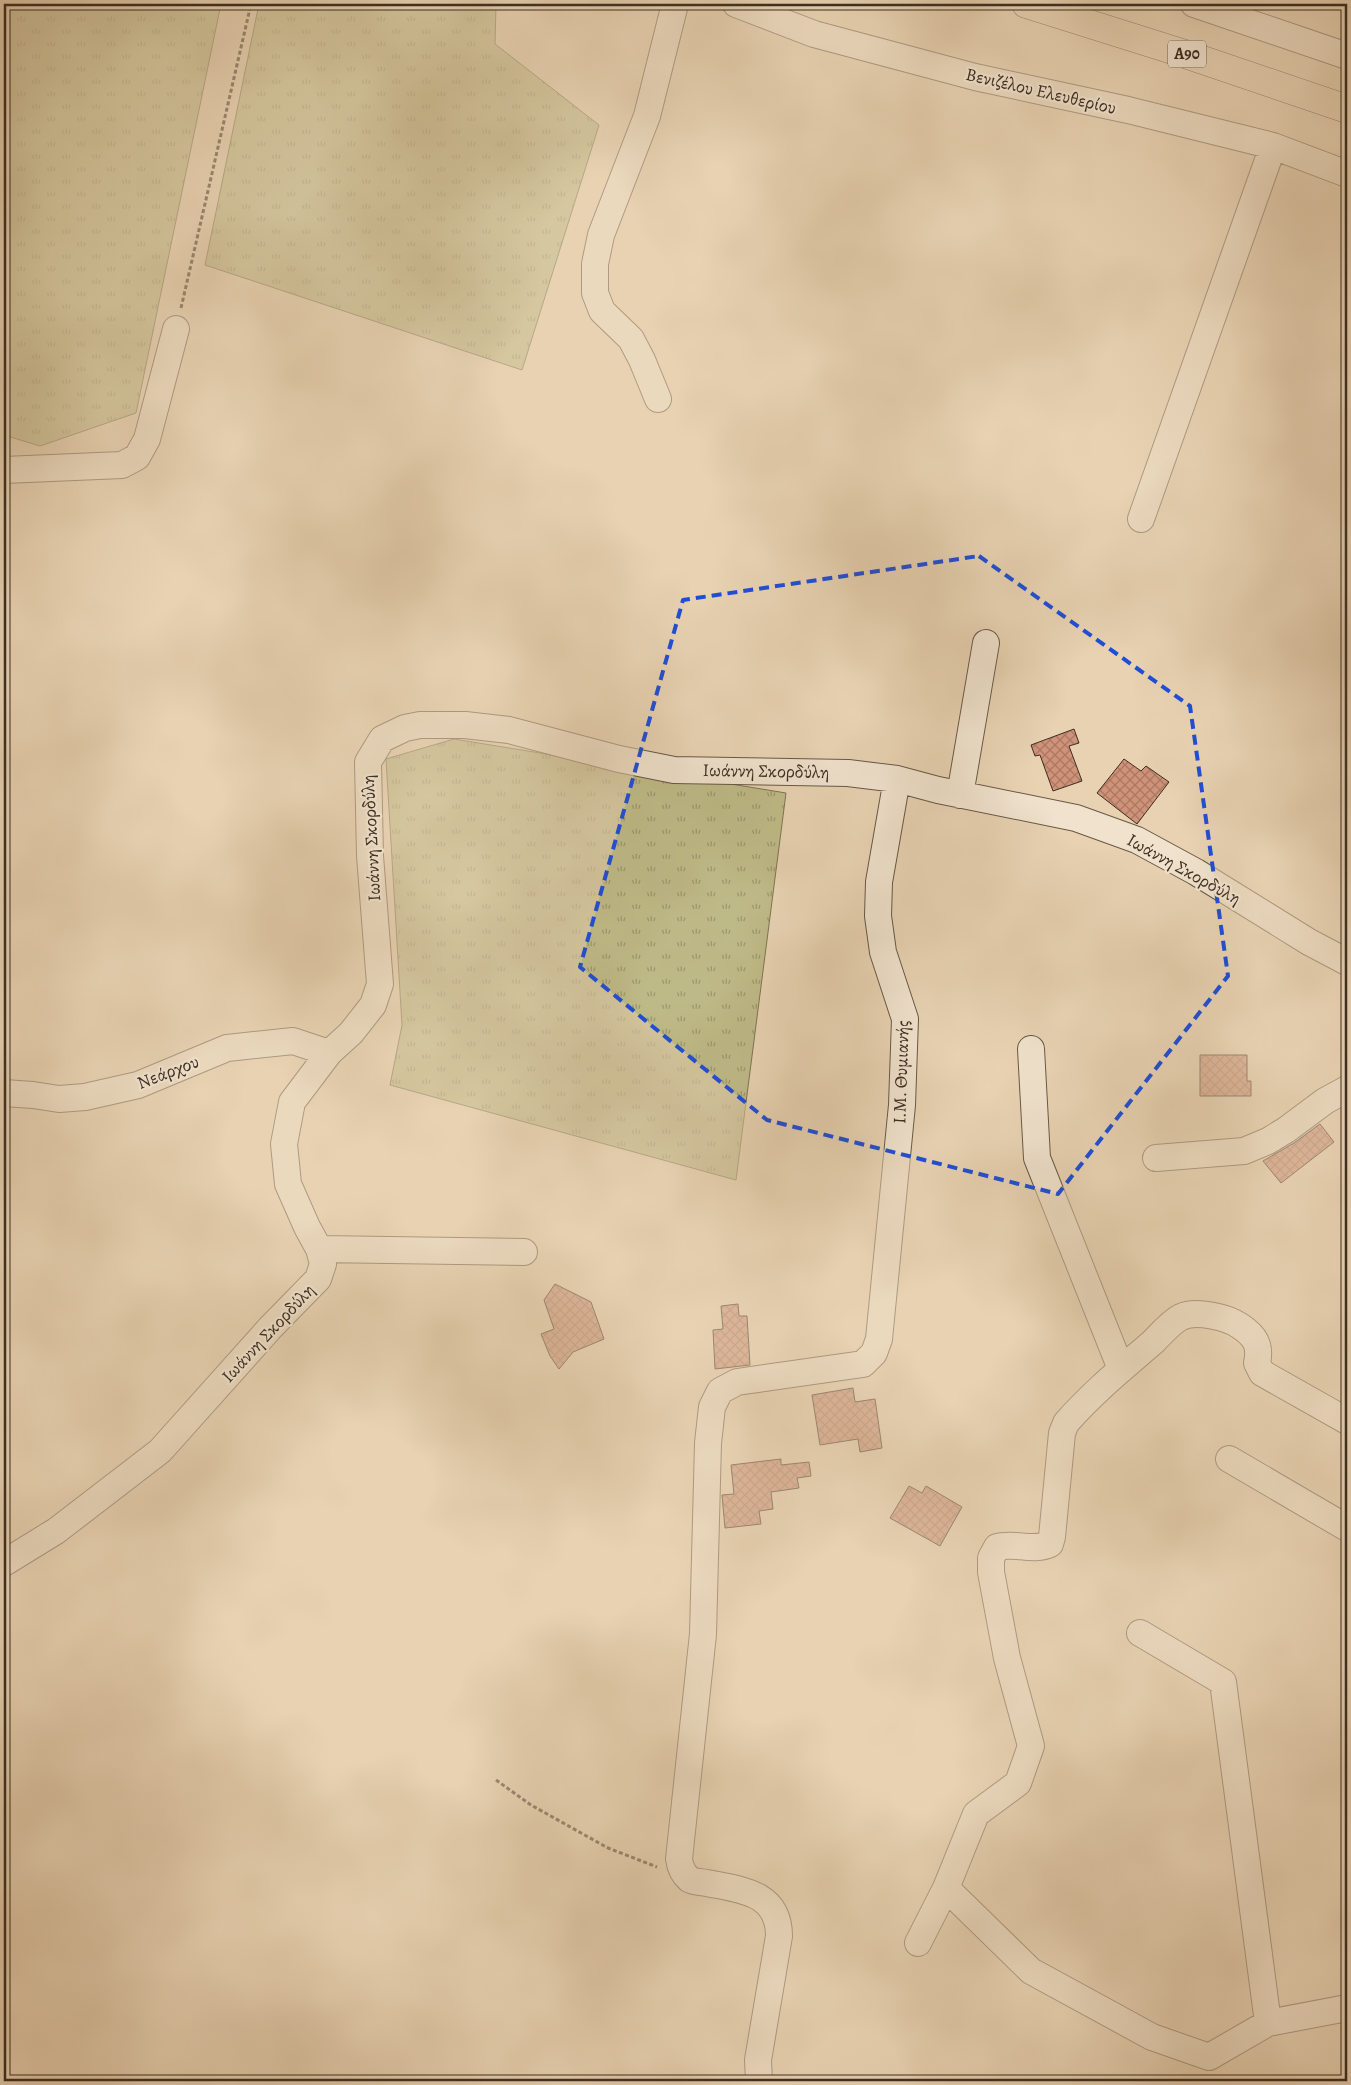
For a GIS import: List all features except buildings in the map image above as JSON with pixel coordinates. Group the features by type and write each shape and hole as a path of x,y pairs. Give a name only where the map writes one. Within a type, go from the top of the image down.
{"highway":[{"name":"Α90","path":"1026,4 1182,52 1347,109"}],"street":[{"path":"658,399 642,360 631,340 602,312 595,293 595,264 601,235 647,116 676,4"},
{"name":"Βενιζέλου Ελευθερίου","path":"736,4 814,34 975,77 1128,110 1273,146 1347,174"},
{"path":"1194,4 1219,8 1347,56"},
{"path":"1141,519 1273,146"},
{"path":"4,470 122,465 137,457 148,439 176,329"},
{"path":"960,794 986,643"},
{"name":"Ιωάννη Σκορδύλη","path":"4,1563 56,1531 160,1451 270,1328 318,1279 323,1264 319,1249 288,1184 284,1144 292,1102 329,1054 351,1033 373,1005 380,984 370,856 368,762 382,740 405,728 420,725 465,725 509,730 619,759 674,770 848,773 898,779 1076,818 1137,840 1196,872 1309,942 1347,962"},
{"name":"Ι.Μ. Θυμιανής","path":"689,1880 680,1869 679,1858 703,1634 708,1443 712,1407 720,1391 737,1382 863,1364 874,1353 879,1339 902,1105 905,1019 883,952 878,916 880,882 898,779"},
{"name":"Νεάρχου","path":"4,1093 33,1094 59,1099 85,1097 138,1085 227,1048 293,1041 329,1054"},
{"path":"1031,1049 1036,1158 1121,1369"},
{"path":"1156,1158 1244,1151 1268,1141 1325,1101 1347,1089"},
{"path":"319,1249 524,1252"},
{"path":"918,1943 946,1888 976,1814 1018,1783 1031,1746 1007,1658 991,1572 991,1558 997,1547 1007,1544 1043,1547 1050,1544 1062,1433 1066,1423 1121,1369 1182,1316 1218,1315 1236,1322 1249,1332 1258,1349 1259,1357 1257,1363 1262,1372 1347,1421"},
{"path":"1229,1459 1347,1528"},
{"path":"1140,1633 1223,1682 1268,2023"},
{"path":"689,1880 748,1891 764,1900 774,1912 779,1923 758,2060 758,2081"},
{"path":"946,1888 1031,1971 1152,2037 1209,2057 1268,2023 1347,2008"}],"path":[{"path":"176,329 251,4"},
{"path":"496,1780 531,1805 608,1848 689,1880"}],"highlighted area":[{"path":"979,556 1190,706 1228,976 1058,1194 767,1120 580,967 683,600"}],"green space":[{"path":"4,4 221,4 136,413 40,446 4,435"},
{"path":"259,4 496,4 495,44 599,125 522,370 205,265"},
{"path":"454,739 786,793 736,1180 390,1085 402,1025 386,759"}]}
